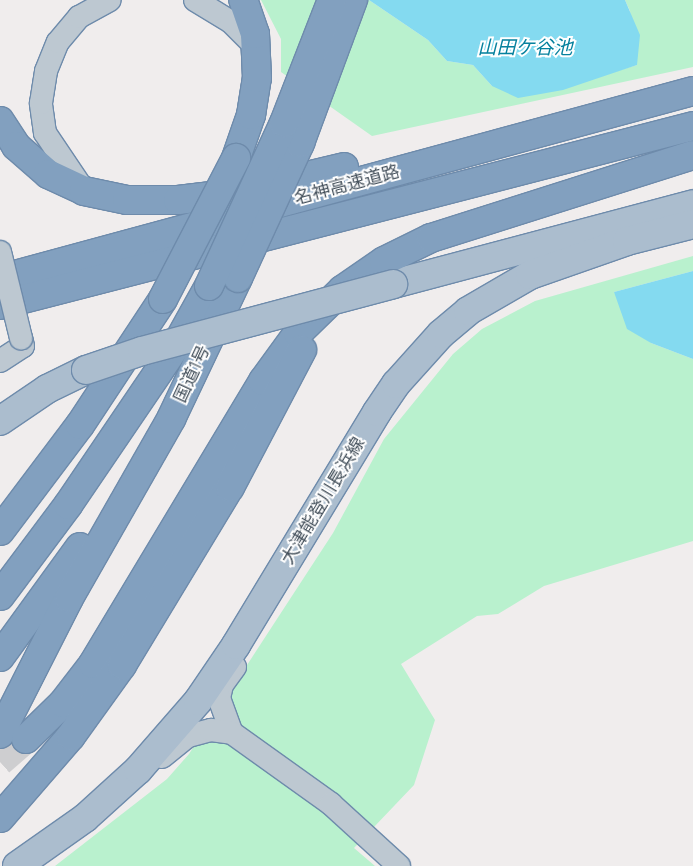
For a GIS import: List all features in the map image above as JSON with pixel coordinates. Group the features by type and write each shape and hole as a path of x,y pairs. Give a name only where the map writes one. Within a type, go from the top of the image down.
{"highway":[{"path":"0,511 38,470 96,377 163,299 236,158 251,115 257,78 256,48 243,0"},
{"name":"国道1号","path":"0,596 68,505 174,349 209,286 284,123 332,0"},
{"name":"国道1号","path":"0,734 70,598 171,419 300,142 353,0"},
{"name":"名神高速道路","path":"0,279 693,91"},
{"path":"0,122 16,146 36,164 84,191 126,200 155,201 235,193 375,160 615,112"},
{"name":"名神高速道路","path":"0,305 693,126"},
{"path":"0,818 71,736 122,665 230,487 315,330 347,292 388,273 461,227 693,154"},
{"path":"26,739 63,703 93,664 280,356 318,312 342,290 388,273"},
{"path":"0,657 43,601 132,468 220,314"},
{"path":"0,614 111,455 174,349"},
{"path":"0,531 50,467 96,377"}],"main road":[{"path":"0,421 47,389 96,377 142,351 388,273 693,204"},
{"name":"大津能登川長浜線","path":"17,866 71,828 138,770 198,701 261,605 396,384 441,334 468,311 530,275 618,244 693,224"}],"street":[{"path":"84,191 45,133 41,103 46,71 58,42 79,18 110,0"},
{"path":"195,0 231,22 256,48"},
{"path":"0,252 23,346 0,361"},
{"path":"232,733 219,698 222,686 251,636 261,605"},
{"path":"118,788 143,773 188,736 211,730 232,733 331,804 399,866"}],"green space":[{"path":"261,0 369,0 428,40 447,61 473,65 492,86 600,76 637,65 630,11 625,0 693,0 693,67 372,136 281,72 281,39"},
{"path":"693,256 693,271 614,292 651,343 693,359 693,541 544,586 498,614 477,616 401,664 435,720 414,785 354,848 375,866 55,866 167,779 189,754 333,533 384,439 453,354 482,329 535,301"}],"water":[{"name":"山田ケ谷池","path":"369,0 625,0 640,35 637,65 563,90 518,98 492,86 473,65 447,61 428,40"},
{"path":"693,271 693,359 651,343 627,329 614,292"}],"tunnel":[{"path":"0,762 26,739"}]}
